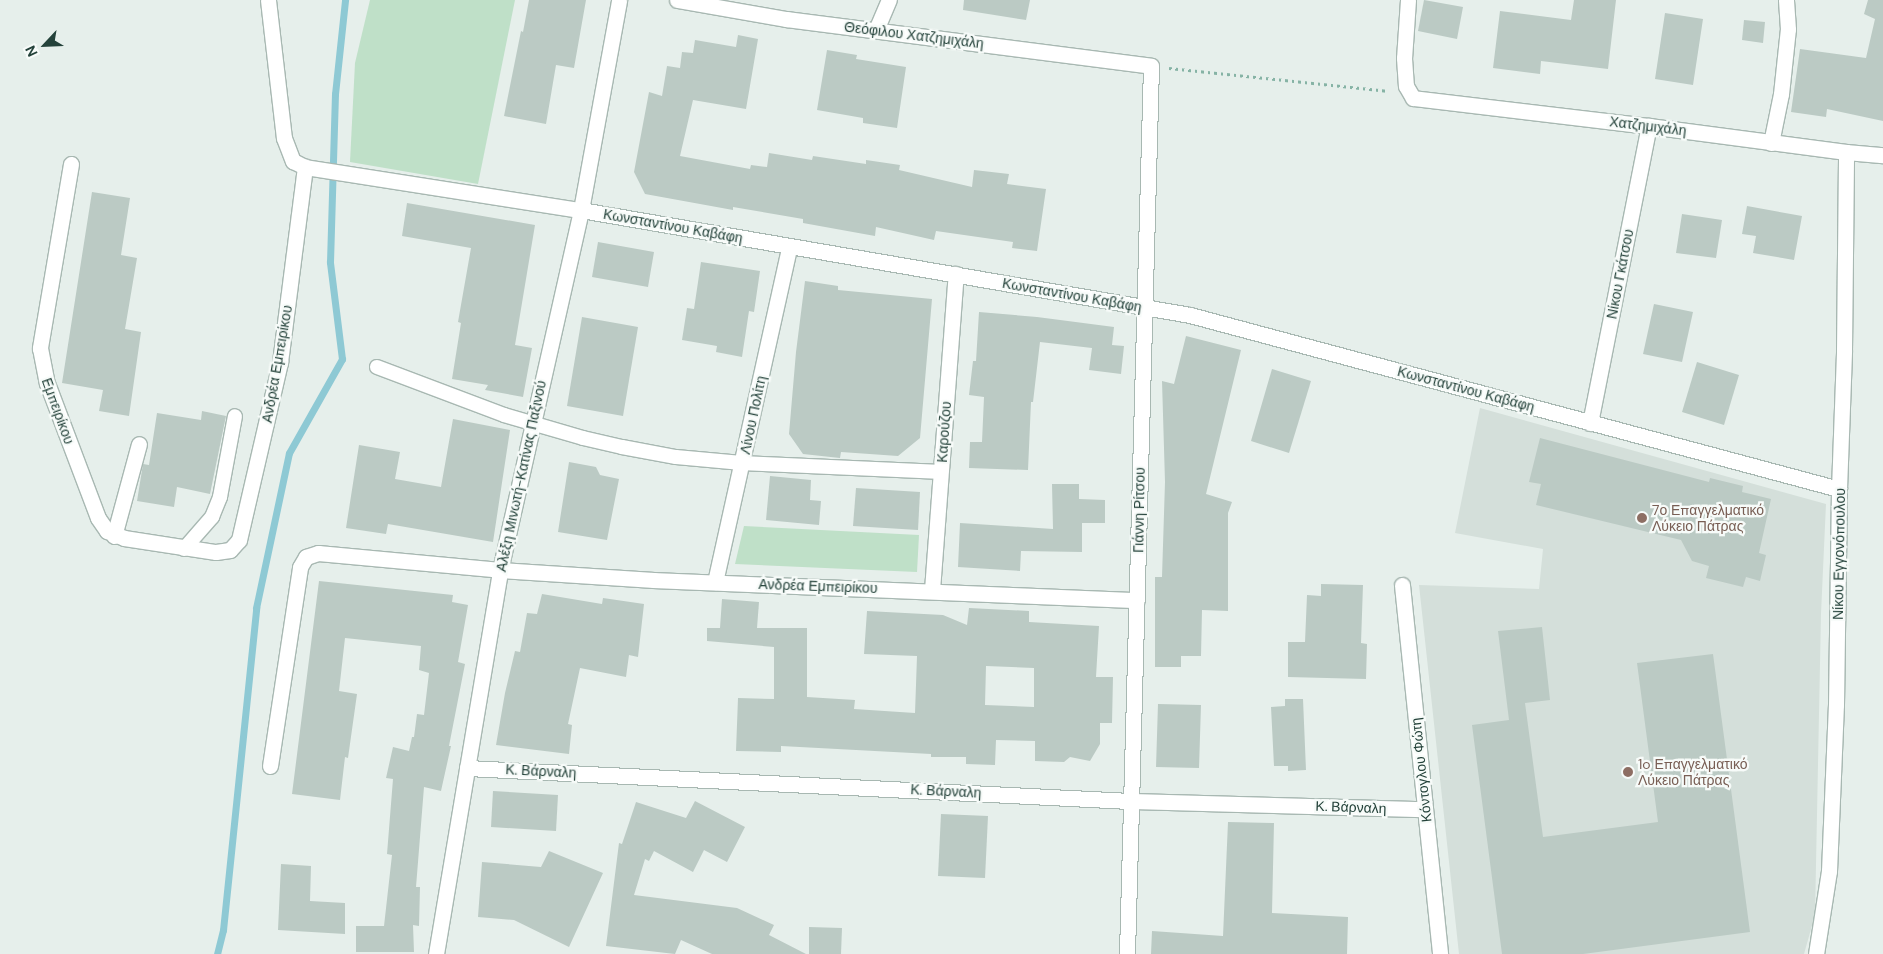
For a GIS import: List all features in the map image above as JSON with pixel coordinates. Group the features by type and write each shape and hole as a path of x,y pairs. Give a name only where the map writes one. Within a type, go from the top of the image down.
{"street":[{"path":"268,0 282,123 288,153 304,166"},
{"name":"Αλέξη Μινωτή-Κατίνας Παξινού","path":"436,954 500,570 581,210 619,0"},
{"name":"Θεόφιλου Χατζημιχάλη","path":"677,0 786,19 1151,66"},
{"path":"876,30 889,0"},
{"path":"1408,0 1404,58 1406,86 1411,96"},
{"path":"1771,143 1781,94 1788,29 1786,0"},
{"name":"Γιάννη Ρίτσου","path":"1127,954 1151,66"},
{"name":"Χατζημιχάλη","path":"1411,96 1771,143 1846,152 1883,154"},
{"name":"Νίκου Γκάτσου","path":"1590,423 1649,126"},
{"name":"Νίκου Εγγονόπουλου","path":"1816,954 1830,864 1836,704 1839,489 1844,350 1846,152"},
{"name":"Εμπειρίκου","path":"71,164 42,327 40,358 47,384 98,518 114,536"},
{"name":"Κωνσταντίνου Καβάφη","path":"304,166 581,210 956,274 1220,322 1839,489"},
{"name":"Ανδρέα Εμπειρίκου","path":"184,549 226,551 236,546 239,540 280,362 304,166"},
{"name":"Λίνου Πολίτη","path":"715,582 789,247"},
{"name":"Καρούζου","path":"932,590 956,274"},
{"path":"139,444 114,536 184,549"},
{"name":"Ανδρέα Εμπειρίκου","path":"270,766 300,567 306,557 329,554 500,570 715,582 1137,600"},
{"name":"Κόντογλου Φώτη","path":"1402,585 1440,954"},
{"name":"Κ. Βάρναλη","path":"467,768 1131,801 1425,809"}],"lane":[{"path":"377,367 532,423 622,447 676,457 742,463 941,472"},
{"path":"184,549 212,516 220,497 235,416"}],"path":[{"path":"1151,66 1411,96"}],"shaded area":[{"name":"1o Επαγγελματικό Λύκειο Πάτρας","path":"1480,408 1826,504 1821,614 1815,915 1804,954 1459,954 1419,585 1539,589 1543,549 1455,533"}],"green space":[{"path":"370,0 515,0 478,184 350,162 355,63"},
{"path":"744,526 919,535 917,572 735,564"}],"building":[{"path":"529,0 586,0 574,68 556,65 546,124 504,116"},
{"path":"964,0 1030,0 1026,20 963,10"},
{"path":"1424,0 1463,7 1457,39 1418,31"},
{"path":"1574,0 1616,0 1608,69 1541,61 1540,74 1493,68 1500,11 1571,20"},
{"path":"1868,0 1883,0 1883,121 1827,109 1826,117 1791,112 1800,49 1866,58 1875,19 1864,14"},
{"path":"1665,13 1703,19 1693,85 1655,79"},
{"path":"1744,20 1765,22 1763,43 1742,40"},
{"path":"738,35 758,39 746,109 693,100 680,156 750,169 751,165 767,167 769,153 812,160 813,156 866,164 866,160 900,165 899,170 972,187 974,170 1009,174 1007,184 1046,189 1037,251 1012,248 1013,242 936,231 934,240 876,227 875,236 803,223 803,219 733,207 733,210 645,194 634,172 649,92 662,96 667,66 680,68 682,52 693,53 695,40 736,47"},
{"path":"827,50 857,55 856,59 906,67 897,128 863,123 863,118 817,110"},
{"path":"92,192 130,198 121,255 137,258 125,329 141,332 129,416 99,411 103,390 62,383"},
{"path":"407,203 535,225 515,345 532,348 523,397 485,390 488,385 452,379 461,323 458,322 471,248 402,236"},
{"path":"1747,206 1802,216 1794,260 1753,253 1756,236 1742,234"},
{"path":"1682,214 1722,220 1716,258 1676,253"},
{"path":"598,242 654,252 648,287 592,277"},
{"path":"701,262 760,271 754,312 749,311 742,357 716,352 717,346 682,340 687,308 694,309"},
{"path":"805,281 838,286 838,290 932,299 920,438 898,456 841,452 840,458 803,454 789,434 796,352"},
{"path":"1654,304 1693,312 1682,362 1643,354"},
{"path":"979,312 1114,327 1112,345 1124,346 1121,374 1089,370 1092,348 1040,342 1033,402 1031,402 1028,470 969,468 970,442 982,442 984,397 969,395 973,361 976,361"},
{"path":"582,317 638,327 623,416 567,406"},
{"path":"1186,336 1241,350 1206,494 1232,502 1228,513 1228,611 1202,610 1201,656 1181,656 1181,667 1155,667 1155,577 1162,577 1165,482 1162,381 1174,384"},
{"path":"1697,362 1739,375 1724,425 1682,412"},
{"path":"1272,369 1311,381 1289,453 1251,441"},
{"path":"202,411 226,416 210,494 177,487 174,507 137,501 143,464 149,465 157,413 201,420"},
{"path":"453,419 510,430 493,542 388,524 386,534 346,528 359,445 400,452 395,479 441,487"},
{"path":"1540,438 1709,482 1710,478 1743,486 1742,492 1771,499 1759,553 1766,555 1760,581 1746,577 1743,587 1706,578 1709,566 1692,561 1681,540 1536,505 1541,484 1529,482"},
{"path":"569,462 596,467 600,475 619,479 607,540 558,532"},
{"path":"770,476 811,480 810,500 821,501 819,525 766,520"},
{"path":"1052,484 1079,484 1079,499 1105,500 1105,523 1082,523 1082,552 1021,551 1020,571 958,567 960,523 1053,529"},
{"path":"856,488 920,492 918,530 853,526"},
{"path":"319,581 453,595 452,602 468,605 458,662 465,664 441,791 424,787 416,887 420,887 419,926 413,925 414,952 356,952 356,926 384,926 392,855 387,854 393,779 386,778 393,747 409,751 412,737 414,737 417,714 424,715 429,673 419,670 421,646 345,638 339,691 357,694 348,758 345,757 340,800 292,794"},
{"path":"1321,584 1363,585 1361,643 1367,644 1366,679 1288,677 1288,642 1305,642 1307,595 1321,596"},
{"path":"542,594 602,604 603,598 644,604 638,657 629,655 626,677 580,668 568,724 572,725 569,754 496,745 515,651 520,652 527,613 537,614"},
{"path":"722,599 759,602 757,628 807,628 807,697 855,700 854,709 915,713 917,656 864,654 867,611 943,615 967,625 969,608 1029,611 1029,622 1099,626 1096,677 1113,677 1112,723 1100,723 1100,744 1090,761 1070,757 1064,762 1035,761 1035,741 996,740 995,765 966,764 966,757 931,757 931,754 781,746 781,752 736,751 738,698 774,699 774,647 707,641 707,628 720,628","holes":["986,666 1034,668 1034,707 985,705"]},
{"path":"1542,627 1550,700 1525,703 1543,837 1658,822 1637,663 1713,654 1750,932 1583,954 1502,954 1472,725 1509,720 1498,631"},
{"path":"1285,699 1303,699 1306,770 1288,771 1288,766 1274,766 1271,707 1285,706"},
{"path":"1158,704 1201,705 1199,768 1156,767"},
{"path":"493,791 558,795 556,831 491,827"},
{"path":"695,801 745,827 727,862 704,850 693,872 654,851 649,861 645,859 634,895 737,908 774,925 769,935 806,954 712,954 681,940 675,954 606,946 619,843 622,844 636,802 686,818"},
{"path":"941,814 988,816 985,878 938,876"},
{"path":"1228,822 1274,823 1272,913 1348,917 1347,954 1151,954 1152,931 1223,936"},
{"path":"549,851 603,873 569,947 514,920 478,917 482,862 541,867"},
{"path":"281,864 311,866 310,901 345,903 345,934 278,930"},
{"path":"809,927 842,928 841,954 809,954"}],"waterway":[{"path":"217,954 223,930 256,608 289,453 342,359 330,262 335,94 345,0"}],"place":[{"name":"7ο Επαγγελματικό Λύκειο Πάτρας","path":"1642,518"},
{"name":"1o Επαγγελματικό Λύκειο Πάτρας","path":"1628,772"}]}
